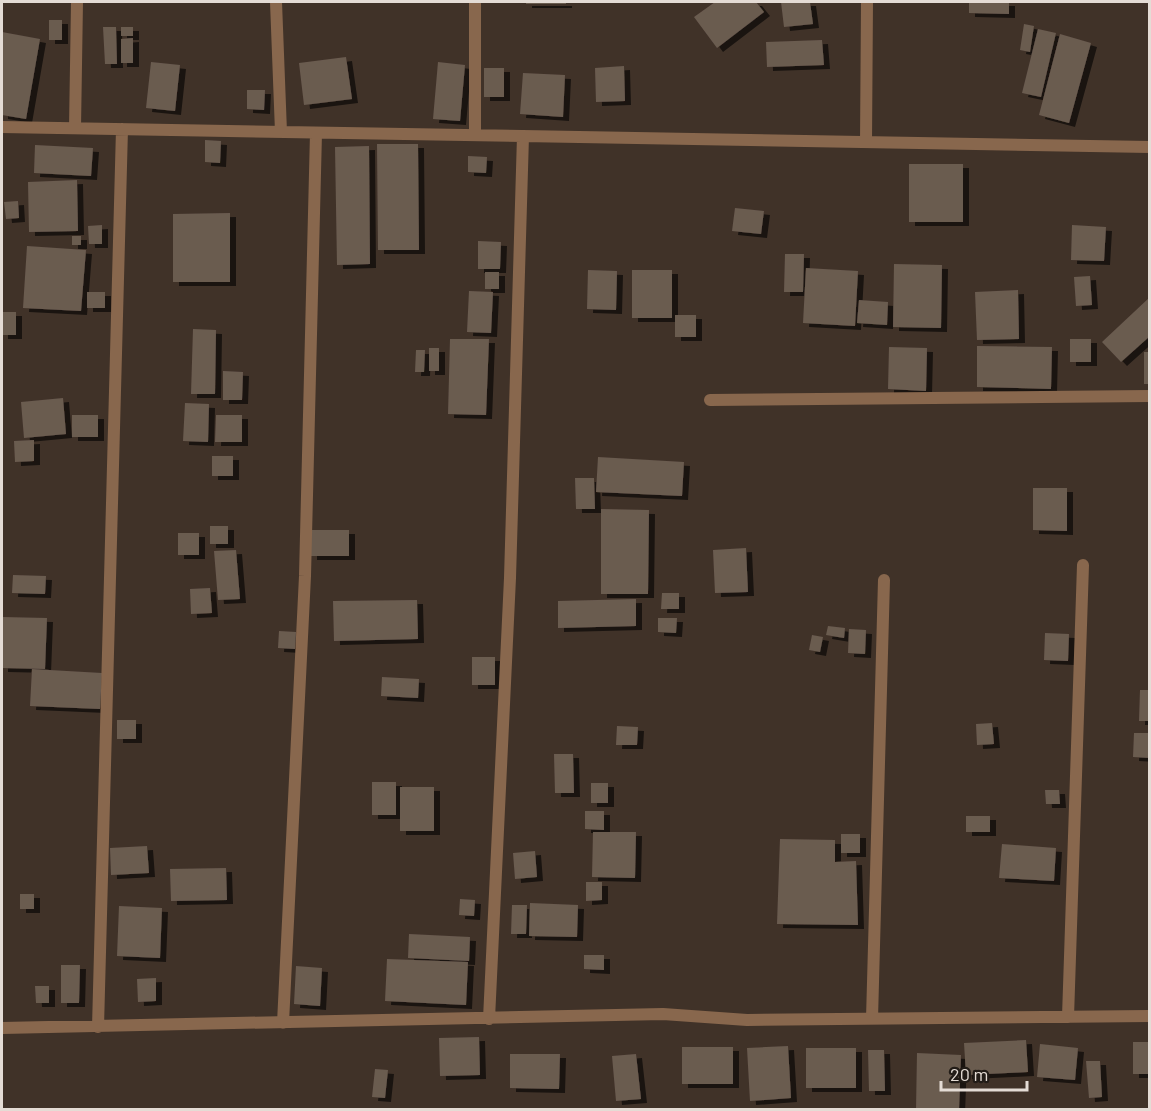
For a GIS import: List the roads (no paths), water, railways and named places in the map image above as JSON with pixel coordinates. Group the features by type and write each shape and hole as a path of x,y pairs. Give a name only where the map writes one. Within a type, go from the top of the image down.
{"street":[{"path":"75,128 77,2"},
{"path":"276,2 281,132"},
{"path":"474,135 475,2"},
{"path":"866,142 867,2"},
{"path":"2,127 1149,147"},
{"path":"98,1027 122,129"},
{"path":"283,1023 305,576 316,133"},
{"path":"489,1018 510,578 523,136"},
{"path":"710,400 1149,396"},
{"path":"1068,1017 1083,565"},
{"path":"872,1019 884,580"},
{"path":"2,1028 663,1014 747,1020 1149,1016"}]}
